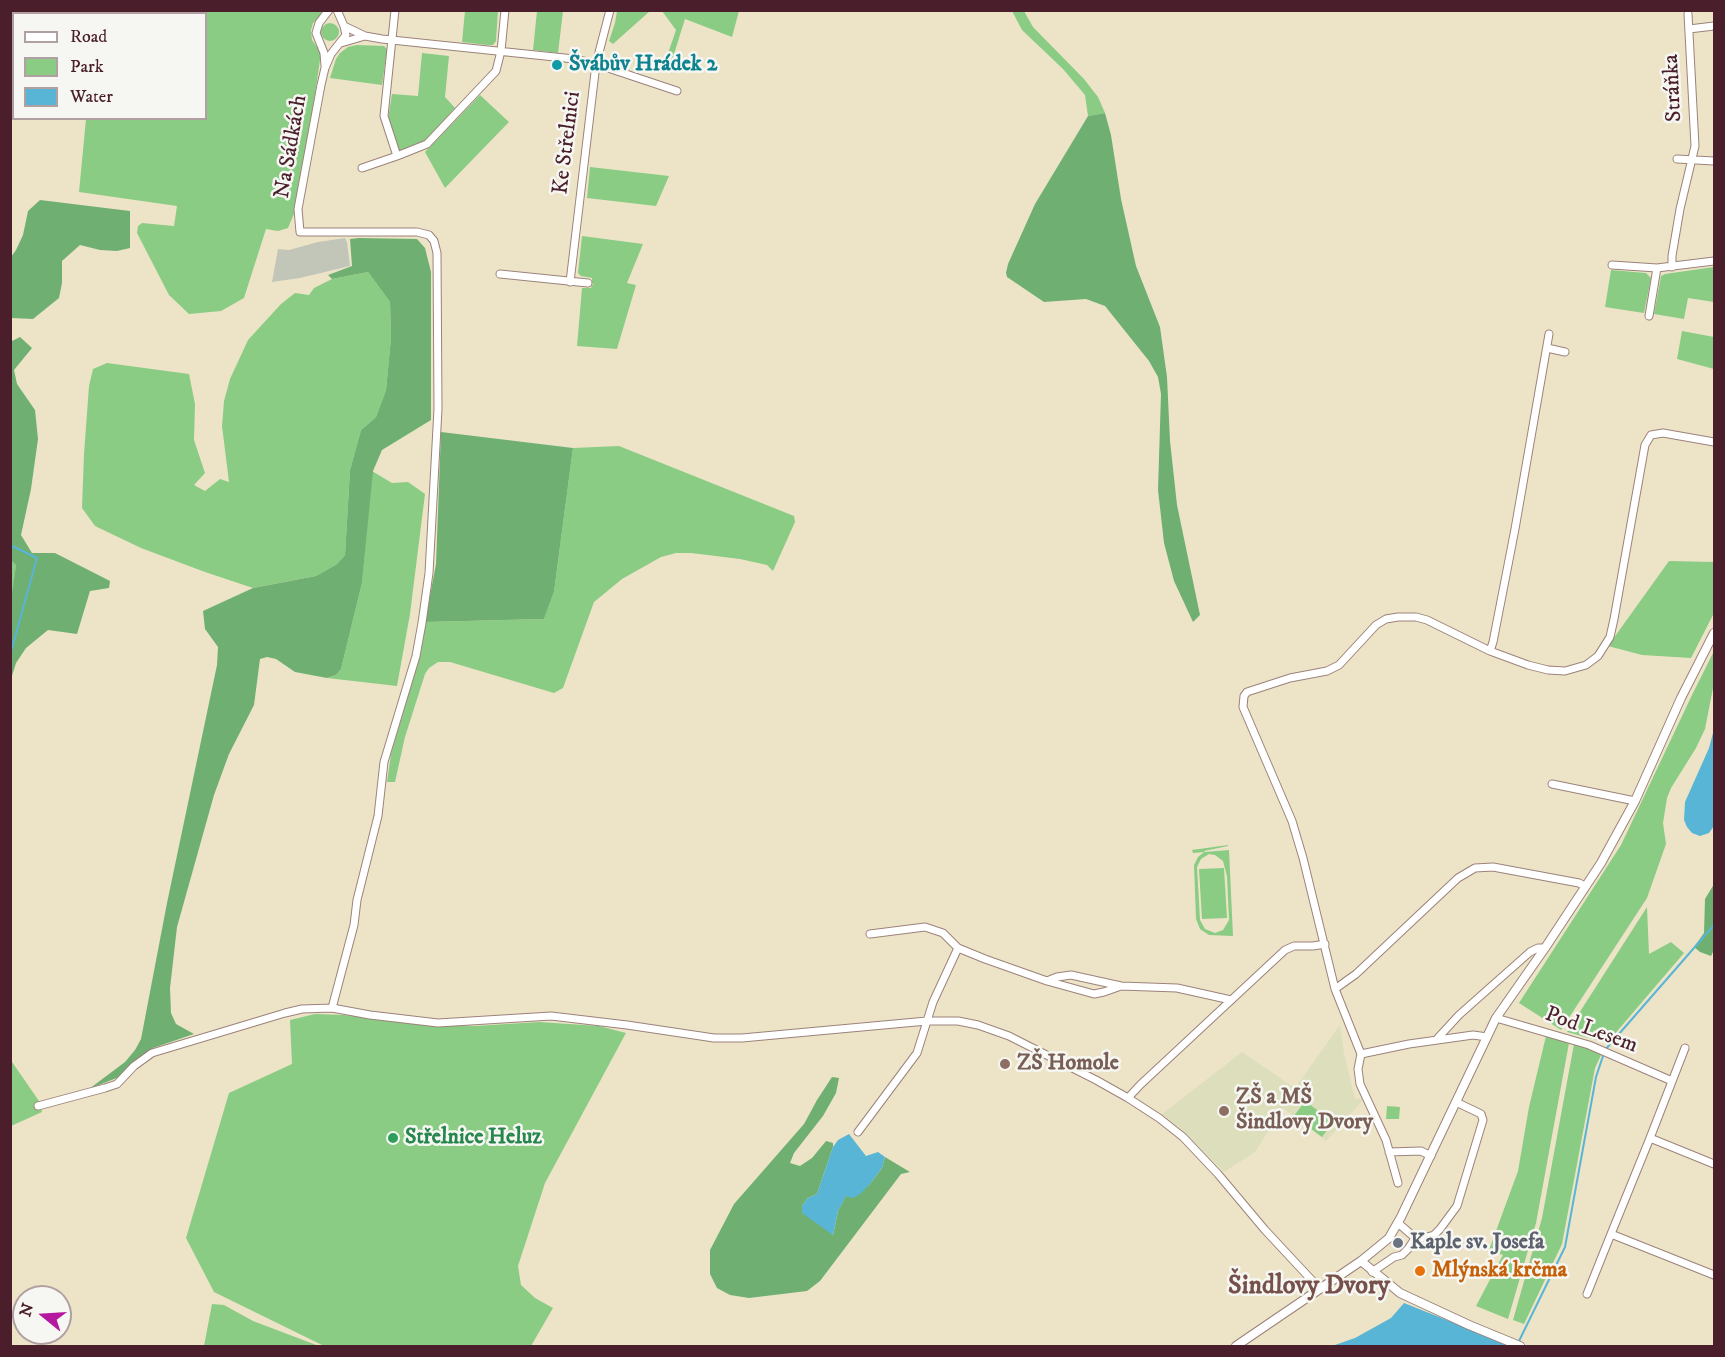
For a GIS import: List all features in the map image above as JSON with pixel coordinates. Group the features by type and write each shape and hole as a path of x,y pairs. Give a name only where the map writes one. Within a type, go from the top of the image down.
{"street":[{"path":"329,10 319,23 316,33 320,42 328,47 365,36"},
{"path":"337,10 346,35 339,44"},
{"path":"395,10 384,117 397,156"},
{"path":"362,168 427,144 496,71 506,10"},
{"name":"Ke Střelnici","path":"570,282 596,64 610,10"},
{"name":"Stráňka","path":"1672,267 1680,209 1695,138 1688,14"},
{"path":"323,20 332,18 365,36 565,58 596,64 677,91"},
{"path":"1689,29 1714,26"},
{"name":"Na Sádkách","path":"320,42 324,53 325,68 298,209 300,232 417,232 429,236 434,241 437,253 438,409 429,573 416,656 384,762 378,816 357,900 354,925 332,1008"},
{"name":"Na Sádkách","path":"325,68 339,44"},
{"path":"1677,159 1714,161"},
{"path":"1612,265 1657,268 1714,261"},
{"path":"1649,316 1657,268"},
{"path":"500,274 588,283"},
{"path":"1490,651 1513,540 1549,334"},
{"path":"1547,348 1565,352"},
{"path":"1398,1183 1386,1140 1360,1084 1358,1069 1361,1054 1335,989 1292,821 1243,707 1244,696 1247,692 1339,665 1376,625 1386,619 1398,617 1416,617 1427,620 1490,651 1528,665 1557,671 1575,670 1586,665 1598,656 1610,636 1645,445 1651,435 1663,432 1714,442"},
{"path":"1236,1347 1361,1261 1389,1238 1431,1156 1496,1018 1601,863 1635,801 1681,698 1714,633"},
{"path":"1552,784 1635,801"},
{"path":"1335,989 1356,974 1458,878 1475,868 1493,867 1585,886"},
{"path":"870,934 925,927 943,933 958,948 1047,981 1094,994 1121,986"},
{"path":"1128,1098 1285,950 1294,946 1325,944"},
{"path":"858,1132 917,1053 945,974 958,948"},
{"path":"1436,1040 1459,1015 1530,952 1538,948 1545,948"},
{"path":"1047,981 1071,975 1121,986 1177,988 1232,1000"},
{"path":"38,1106 117,1084 134,1066 152,1053 285,1012 302,1009 332,1008 438,1023 551,1016 714,1038 742,1038 927,1021 958,1021 993,1030 1071,1067 1159,1118 1183,1137 1218,1174 1265,1230 1320,1289"},
{"name":"Pod Lesem","path":"1496,1018 1589,1045 1672,1081"},
{"path":"1361,1054 1409,1044 1473,1035 1487,1037"},
{"path":"1587,1294 1685,1048"},
{"path":"1398,1223 1416,1237 1434,1235 1457,1206 1483,1120 1480,1114 1456,1102"},
{"path":"1650,1138 1714,1164"},
{"path":"1389,1152 1421,1151 1431,1156"},
{"path":"1611,1234 1714,1275"},
{"path":"1372,1272 1394,1257 1402,1255 1416,1237"},
{"path":"1361,1261 1400,1293 1515,1345"}],"shaded area":[{"path":"345,238 350,266 272,282 278,249 289,250"},
{"name":"ZŠ a MŠ Šindlovy Dvory","path":"1340,1025 1355,1099 1362,1098 1362,1101 1326,1141 1283,1108 1255,1152 1224,1172 1181,1129 1162,1114 1242,1052 1295,1088"}],"green space":[{"path":"201,10 201,12 95,11"},
{"path":"326,11 313,23 311,30 312,40 321,53 296,209 288,228 278,231 266,229 244,298 221,311 189,314 169,295 137,233 138,226 142,223 174,226 177,206 79,192 86,120 207,120 207,12 202,12"},
{"path":"465,11 498,11 496,41 493,45 462,42"},
{"path":"537,11 563,11 558,53 533,50"},
{"path":"617,11 650,11 613,44 609,41"},
{"path":"662,11 739,11 732,37 685,19 669,70 663,68 676,30"},
{"path":"1012,11 1024,11 1033,27 1084,79 1098,97 1105,113 1088,116 1085,95 1063,69 1022,30"},
{"path":"330,23 336,26 339,32 336,38 330,41 324,38 321,32 324,26"},
{"path":"384,46 387,49 382,85 330,78 340,53 348,47"},
{"path":"422,53 449,56 445,97 455,108 425,142 403,151 396,149 388,119 392,94 418,96"},
{"path":"480,95 509,122 445,188 425,152"},
{"path":"1105,113 1136,266 1160,327 1167,377 1170,441 1177,505 1200,615 1193,622 1174,581 1164,543 1158,490 1161,394 1158,377 1149,361 1105,306 1086,299 1044,302 1007,277 1006,273 1035,204 1088,116"},
{"path":"590,167 669,176 656,206 587,198"},
{"path":"40,200 130,211 130,248 117,251 100,250 80,245 62,261 59,298 33,319 11,318 11,257 23,235 28,211"},
{"path":"582,236 643,244 627,283 636,285 617,349 577,346 582,288 591,288 594,284 592,278 581,276 578,273"},
{"path":"350,239 417,239 425,248 431,272 431,420 382,450 373,471 362,583 341,669 336,675 327,678 295,672 276,659 267,657 260,659 254,705 229,754 214,795 177,927 170,988 171,1013 176,1024 194,1034 153,1048 119,1077 89,1089 125,1062 141,1039 217,665 218,647 205,629 203,611 253,588 316,576 337,564 345,555 350,470 361,430 376,417 386,390 391,338 390,302 368,272 332,279 328,275 352,266"},
{"path":"1714,267 1714,302 1688,298 1684,319 1654,314 1661,276"},
{"path":"1611,270 1646,273 1651,278 1644,313 1605,307"},
{"path":"368,272 390,302 391,338 386,390 376,417 361,430 350,470 345,555 337,564 316,576 253,588 141,548 95,526 82,508 89,386 93,369 107,363 189,374 195,404 194,440 205,473 194,485 205,491 220,479 229,482 222,426 224,401 230,379 248,340 281,304 295,293 309,295 314,288 332,279"},
{"path":"1682,331 1714,337 1714,369 1677,359"},
{"path":"20,337 32,348 14,370 17,384 35,410 38,439 31,489 21,535 32,553 55,553 110,581 109,588 90,591 77,634 48,630 26,648 16,663 11,679 10,608 16,565 10,559 10,342"},
{"path":"441,432 573,448 554,592 544,619 425,622 436,564"},
{"path":"619,446 794,516 795,522 773,571 767,565 740,559 691,553 676,553 661,557 622,579 594,602 563,688 554,693 450,662 438,662 425,674 405,737 395,782 387,782 391,754 421,652 425,622 544,619 554,592 573,448"},
{"path":"372,471 392,483 408,482 425,494 410,614 397,686 327,678 336,675 341,669 362,583"},
{"path":"11,559 16,565 11,608"},
{"path":"1669,561 1714,562 1714,613 1691,658 1642,655 1608,646"},
{"path":"1714,651 1714,683 1705,729 1667,798 1663,823 1666,844 1647,898 1561,1030 1519,1003 1621,845"},
{"path":"1228,845 1204,851 1229,850 1233,936 1209,935 1200,929 1196,919 1194,865 1204,852 1193,853 1192,850","holes":["1209,854 1223,861 1227,876 1229,920 1223,930 1215,933 1205,929 1200,920 1197,867 1201,859"]},
{"path":"1224,868 1227,918 1202,919 1199,869"},
{"path":"1714,884 1714,950 1711,956 1694,947 1704,933 1705,899"},
{"path":"1647,907 1649,954 1671,942 1684,953 1607,1043 1567,1032"},
{"name":"Střelnice Heluz","path":"315,1014 429,1025 475,1026 539,1022 599,1026 626,1033 545,1183 518,1266 521,1285 535,1298 553,1308 531,1346 324,1346 214,1292 186,1238 229,1093 292,1064 290,1020"},
{"path":"1546,1036 1569,1043 1536,1223 1508,1319 1476,1306 1503,1255 1489,1250 1518,1171 1529,1107"},
{"path":"1574,1044 1602,1053 1595,1068 1562,1244 1524,1324 1513,1320 1542,1218"},
{"path":"10,1059 39,1101 42,1112 11,1126"},
{"path":"832,1077 839,1078 836,1093 823,1116 794,1153 790,1163 800,1166 812,1158 826,1141 833,1143 817,1194 808,1198 802,1206 833,1235 838,1211 846,1195 869,1185 882,1168 885,1157 910,1172 901,1174 820,1281 807,1291 749,1298 730,1295 717,1288 710,1274 710,1250 734,1204 804,1124"},
{"path":"1305,1101 1333,1122 1322,1137 1294,1116"},
{"path":"1387,1106 1400,1107 1399,1119 1386,1119"},
{"path":"212,1304 224,1305 253,1321 319,1346 204,1346"}],"water":[{"path":"1714,729 1714,826 1709,833 1700,836 1692,833 1687,827 1684,820 1685,802 1709,748"},
{"path":"849,1134 866,1156 878,1152 885,1157 882,1168 859,1195 852,1198 846,1196 838,1211 833,1235 802,1213 802,1206 808,1198 817,1194 833,1147 838,1140"},
{"path":"1404,1303 1512,1346 1332,1346 1355,1338 1391,1318"}],"waterway":[{"path":"10,545 37,558 10,655"},
{"path":"1519,1341 1565,1247 1596,1077 1605,1050 1714,925"}],"place":[{"name":"Švábův Hrádek 2","path":"557,65"},
{"name":"ZŠ Homole","path":"1005,1064"},
{"name":"ZŠ a MŠ Šindlovy Dvory","path":"1224,1111"},
{"name":"Střelnice Heluz","path":"393,1138"},
{"name":"Kaple sv. Josefa","path":"1398,1243"},
{"name":"Mlýnská krčma","path":"1420,1271"}],"district":[{"name":"Šindlovy Dvory","path":"1309,1288"}]}
